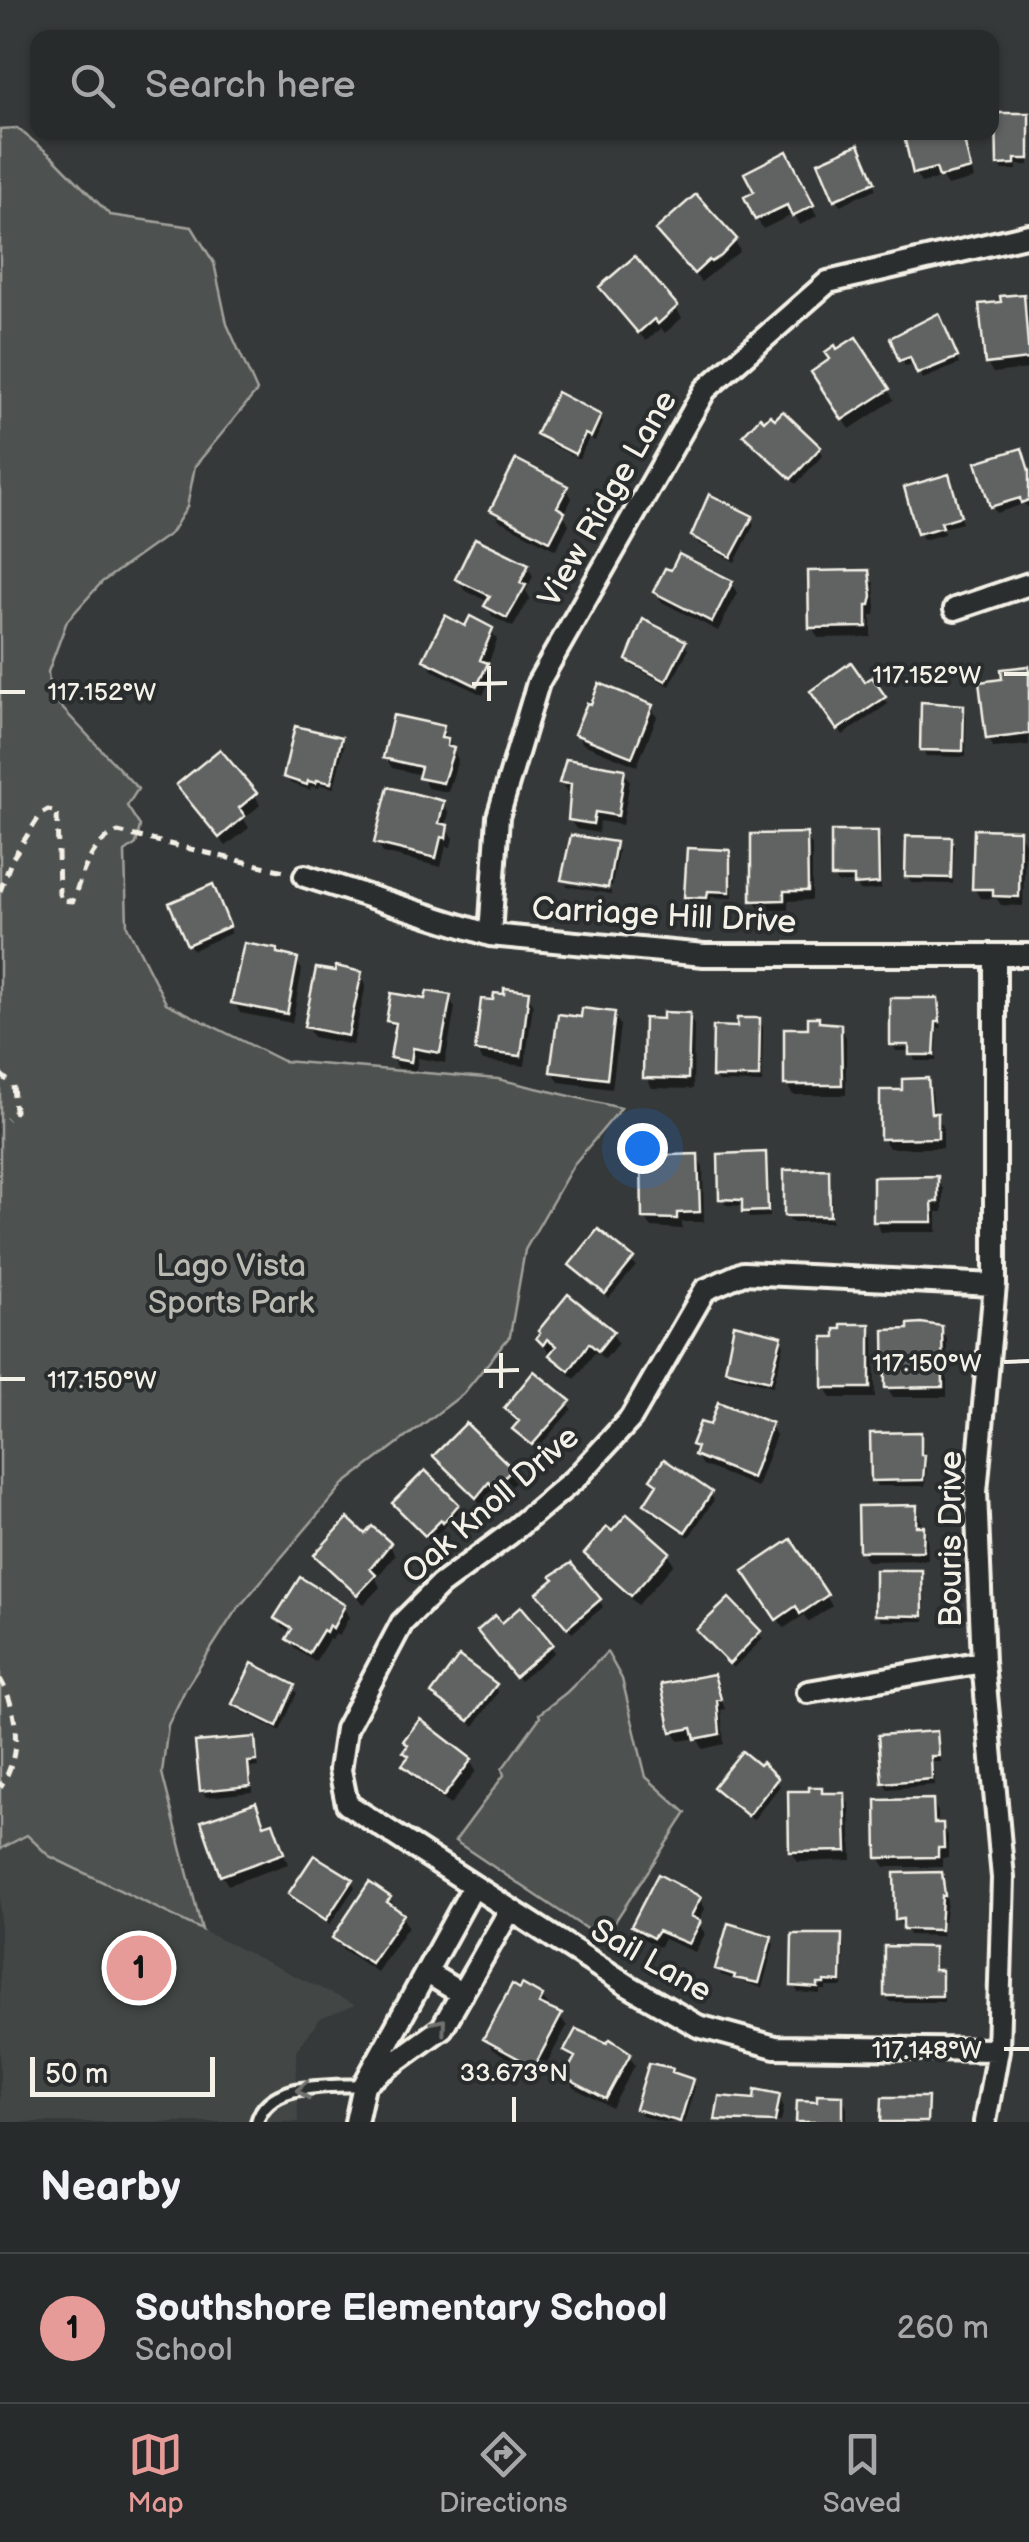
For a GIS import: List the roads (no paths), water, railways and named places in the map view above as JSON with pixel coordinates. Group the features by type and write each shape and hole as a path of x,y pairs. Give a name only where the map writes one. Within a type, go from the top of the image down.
{"street":[{"name":"View Ridge Lane","path":"490,935 498,817 538,682 705,390 828,282 1029,235"},
{"path":"955,609 1029,584"},
{"name":"Carriage Hill Drive","path":"305,876 490,935 704,955 1029,955"},
{"name":"Bouris Drive","path":"985,2122 998,2050 1003,1878 982,1662 976,1492 995,1285 995,955"},
{"name":"Oak Knoll Drive","path":"340,1770 346,1729 402,1623 440,1585 577,1477 631,1418 705,1290 743,1272 995,1285"},
{"path":"808,1692 982,1662"},
{"name":"Sail Lane","path":"340,1770 348,1804 698,2026 775,2047 998,2050"},
{"path":"356,2122 364,2084 474,1887"},
{"path":"364,2084 442,2028 510,1910"},
{"path":"426,1972 462,1994"}],"lane":[{"path":"257,2122 259,2112 287,2091 364,2084"}],"place":[{"name":"Southshore Elementary School","path":"139,1968"}],"park label":[{"name":"Lago Vista Sports Park","path":"231,1284"}]}
